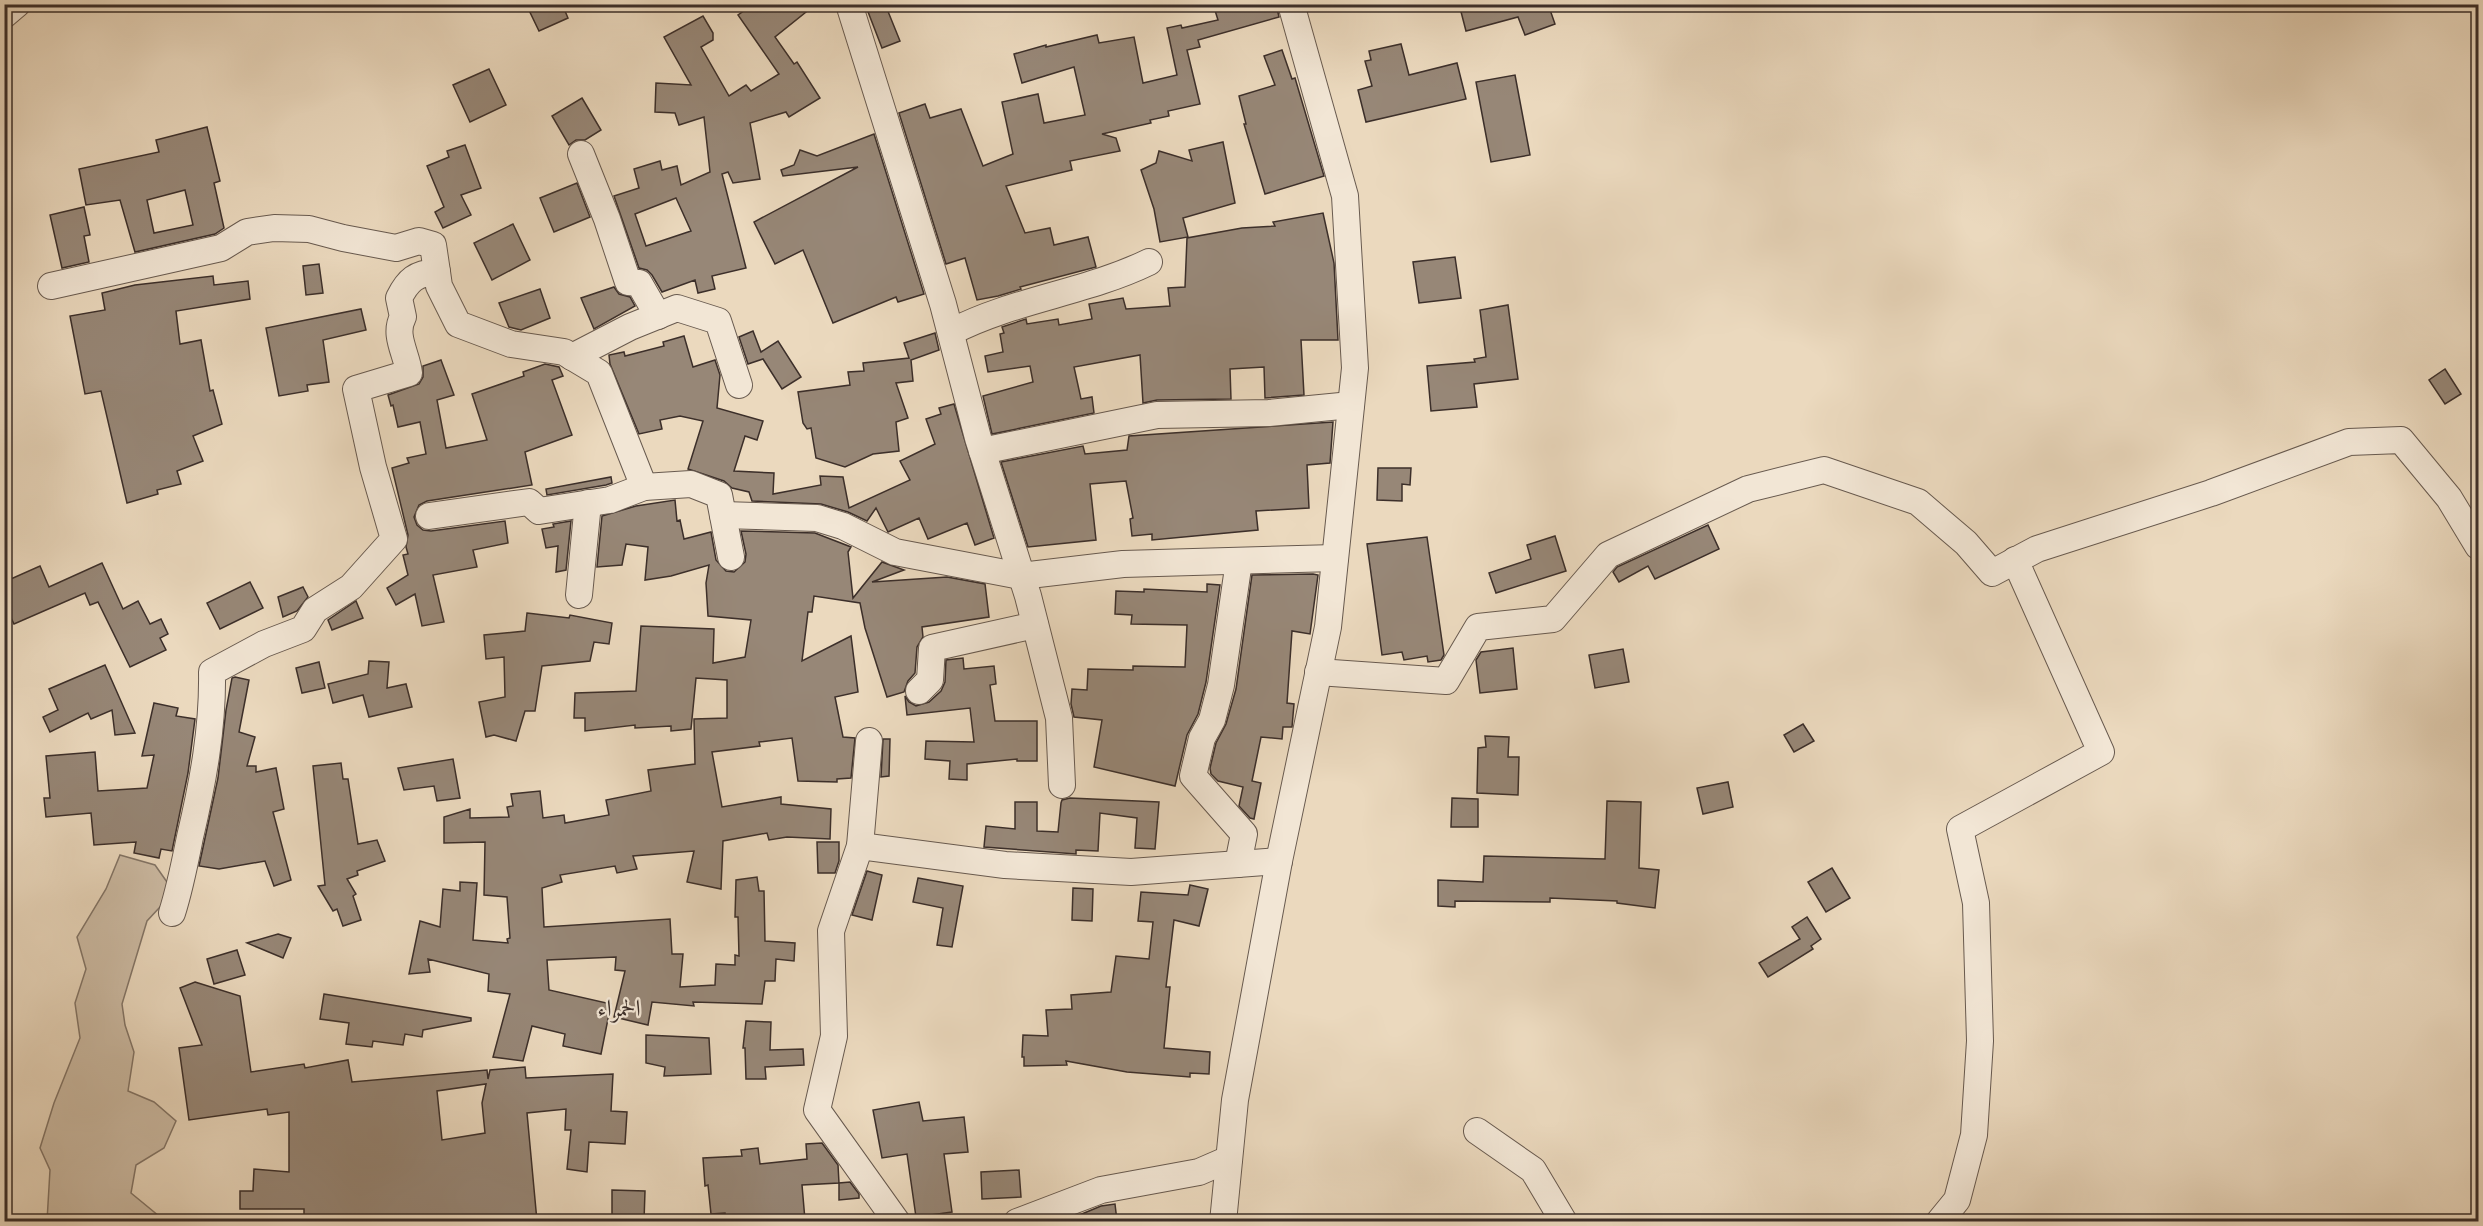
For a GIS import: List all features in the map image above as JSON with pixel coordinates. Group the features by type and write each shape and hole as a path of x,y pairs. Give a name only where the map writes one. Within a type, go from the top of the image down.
{"street":[{"path":"4,15 17,4"},
{"path":"849,4 951,332 982,451 1035,625 1059,718 1062,785"},
{"path":"1223,1221 1235,1100 1279,861 1328,627 1355,368 1345,196 1292,4"},
{"path":"581,154 607,219 628,282 639,283 658,316"},
{"path":"51,286 221,248 247,232 273,228 309,229 396,248 419,241 433,245 439,286 458,324 511,344 564,352 598,373 644,487"},
{"path":"951,332 981,317 1117,277 1149,262"},
{"path":"172,913 180,887 204,776 211,721 212,672 264,644 303,629 315,610 351,587 394,539 373,467 356,389 409,373 402,350 399,324 403,317 399,298 406,284 422,273 437,272"},
{"path":"572,357 630,327 677,308 718,321 740,385"},
{"path":"982,451 1157,415 1269,413 1351,405"},
{"path":"1318,672 1446,681 1478,627 1553,619 1608,555 1748,489 1824,470 1918,502 1966,543 1992,573 2037,549 2211,493 2349,442 2401,440 2449,498 2478,546"},
{"path":"429,516 529,502 539,511 610,500 644,487 691,484 719,495 731,557"},
{"path":"579,595 588,503"},
{"path":"723,515 817,518 843,526 895,552 1021,576 1123,564 1335,558"},
{"path":"1939,1221 1957,1200 1974,1135 1979,1053 1976,903 1960,829 2101,752 2015,560"},
{"path":"1238,864 1244,834 1193,776 1202,738 1212,720 1221,685 1239,561"},
{"path":"919,691 930,680 932,648 1035,625"},
{"path":"869,741 860,846 831,931 834,1036 817,1110 897,1221"},
{"path":"860,846 1005,865 1131,872 1279,861"},
{"path":"1477,1131 1533,1170 1564,1221"},
{"path":"1017,1221 1101,1190 1199,1172 1229,1159"}],"shaded area":[{"path":"120,855 155,865 174,892 147,921 122,1004 125,1025 134,1052 128,1091 154,1102 176,1121 164,1148 136,1165 131,1193 165,1221 47,1221 50,1170 40,1148 54,1103 80,1038 75,1003 86,969 77,937 106,889"}],"building":[{"path":"526,4 562,4 568,18 539,31"},
{"path":"754,4 816,4 775,37 794,64 797,62 820,98 789,117 786,112 750,123 760,179 733,183 728,172 722,174 746,268 712,276 715,289 698,293 695,280 662,292 652,275 647,270 639,268 614,196 639,188 634,169 660,161 662,170 677,166 681,185 710,172 704,117 679,125 675,113 655,112 656,83 691,85 664,37 703,16 713,33 713,40 701,47 729,96 746,85 751,91 779,74 738,15","holes":["676,198 691,231 646,246 635,214"]},
{"path":"865,4 885,4 900,41 882,48"},
{"path":"1213,4 1276,4 1279,17 1198,40 1200,47 1187,50 1200,104 1168,111 1169,116 1150,120 1151,123 1102,134 1116,138 1120,151 1070,161 1072,170 1006,186 1025,233 1050,228 1054,245 1088,237 1096,267 977,300 965,258 946,264 899,113 925,104 930,118 961,109 983,166 1013,154 1002,102 1038,94 1044,123 1085,115 1074,67 1022,83 1014,54 1097,35 1099,43 1134,37 1143,83 1177,75 1167,28 1181,25 1182,28 1218,20"},
{"path":"1459,4 1548,4 1555,24 1525,35 1518,17 1466,31"},
{"path":"1401,44 1409,75 1457,63 1466,99 1366,122 1358,90 1372,86 1365,61 1371,60 1369,51"},
{"path":"1282,50 1292,79 1295,78 1324,176 1265,194 1244,124 1246,124 1239,96 1275,85 1264,56"},
{"path":"489,69 506,105 470,122 453,85"},
{"path":"1515,75 1530,155 1491,162 1476,82"},
{"path":"582,98 601,130 585,140 576,140 569,145 552,116"},
{"path":"207,127 220,181 214,183 224,228 215,234 135,252 120,200 86,205 79,169 159,152 156,140","holes":["185,190 193,225 154,233 147,200"]},
{"path":"874,134 924,294 898,302 896,297 833,323 803,250 775,264 754,222 858,167 783,176 781,170 794,165 800,150 817,156"},
{"path":"1223,142 1235,203 1183,218 1188,237 1160,242 1154,209 1141,170 1156,163 1159,151 1192,161 1189,150"},
{"path":"465,145 481,188 461,195 471,215 443,228 435,212 444,207 427,166 449,157 447,151"},
{"path":"577,183 590,217 554,232 540,198"},
{"path":"84,207 90,235 84,236 89,262 62,268 50,215"},
{"path":"1323,213 1334,263 1338,340 1301,340 1304,395 1265,398 1264,367 1230,369 1231,399 1157,400 1143,403 1140,355 1074,367 1081,399 1092,397 1094,413 992,434 983,396 1033,382 1030,366 988,372 985,356 1003,352 1000,334 1004,333 1002,327 1026,319 1027,324 1058,319 1059,325 1092,319 1089,304 1123,298 1126,309 1170,306 1168,288 1185,287 1187,238 1242,228 1275,226 1273,222"},
{"path":"513,224 530,260 492,280 474,243"},
{"path":"1455,257 1461,298 1419,303 1413,262"},
{"path":"319,264 323,293 306,295 303,266"},
{"path":"213,276 214,285 248,281 250,299 176,311 180,344 201,340 210,391 213,390 222,424 193,436 203,461 177,471 181,484 157,490 158,494 127,503 101,391 85,394 70,316 105,310 102,293 135,285"},
{"path":"614,287 619,294 630,297 635,306 594,329 581,298"},
{"path":"540,289 550,318 521,330 509,327 499,303"},
{"path":"1508,305 1518,379 1474,384 1477,407 1431,411 1427,366 1475,362 1474,359 1486,357 1480,310"},
{"path":"361,309 366,330 323,340 329,382 307,385 308,391 279,396 266,328"},
{"path":"753,331 761,352 778,341 801,377 782,389 763,359 748,364 739,337"},
{"path":"935,333 939,350 911,360 913,381 896,383 908,418 896,422 899,451 873,454 845,467 816,458 811,428 807,429 803,423 798,392 850,385 848,372 864,371 863,363 909,358 904,343"},
{"path":"684,336 693,367 715,360 720,375 717,408 763,421 757,440 745,436 734,471 774,473 773,494 821,485 820,476 843,477 849,508 910,480 900,461 935,444 926,419 941,414 939,408 954,404 994,538 975,545 967,523 928,539 919,518 888,532 876,508 867,521 848,512 821,504 752,501 749,492 732,488 724,481 688,469 703,421 680,416 660,420 662,429 639,434 610,364 609,355 624,352 625,356 664,346 663,342"},
{"path":"441,360 454,395 437,400 446,448 487,440 472,394 524,376 523,372 545,364 559,367 563,376 552,380 572,435 525,452 532,485 427,501 419,505 414,517 417,525 423,530 431,531 505,521 508,543 473,550 477,567 433,575 444,622 422,626 415,594 396,605 387,588 408,575 403,555 408,554 406,547 408,535 392,468 409,463 407,458 426,454 420,422 398,427 388,395 419,384 423,377 423,366"},
{"path":"2445,369 2461,394 2445,404 2429,380"},
{"path":"1333,422 1330,463 1307,465 1309,508 1256,511 1258,530 1152,540 1152,534 1132,536 1130,519 1133,518 1126,481 1090,484 1096,540 1028,547 1001,462 1083,446 1085,454 1127,450 1129,436"},
{"path":"1378,468 1411,468 1410,485 1402,484 1402,501 1377,500"},
{"path":"611,477 612,483 606,485 547,495 546,489"},
{"path":"675,500 677,521 680,520 684,539 711,532 716,560 726,571 734,572 745,562 746,554 741,531 815,533 851,547 848,552 853,598 882,562 904,570 872,582 947,577 985,584 989,617 922,627 923,637 917,647 915,673 908,681 904,692 887,697 865,628 860,603 814,596 812,612 808,612 802,661 851,636 858,692 835,697 843,737 855,738 851,778 837,779 837,782 798,781 792,738 759,742 760,746 712,752 722,807 781,797 781,804 831,809 830,839 787,837 769,840 767,833 723,841 721,889 687,882 694,851 633,856 637,869 617,873 615,866 560,875 562,882 542,888 544,927 670,919 672,954 683,954 680,987 715,985 716,964 735,965 735,955 739,956 738,917 735,917 736,880 757,877 759,891 764,891 765,941 795,943 794,961 776,959 775,981 765,981 762,1004 693,1002 694,1006 652,1002 648,1025 614,1017 625,971 615,970 616,957 547,960 549,990 611,1004 601,1054 563,1046 565,1034 532,1026 523,1061 493,1057 510,994 488,991 489,974 428,959 430,972 409,974 420,921 440,927 443,889 460,891 460,882 477,883 473,940 508,943 507,939 510,938 507,897 484,895 485,842 444,843 444,817 470,809 470,818 509,817 507,807 513,806 511,794 540,791 543,818 564,815 565,823 609,815 606,800 651,791 648,770 695,764 694,719 727,718 727,680 696,678 691,729 671,731 671,726 635,728 635,725 585,731 585,718 574,718 575,693 636,691 641,626 714,629 713,663 745,657 751,620 708,616 706,583 709,565 671,576 645,580 648,547 626,544 622,565 597,567 602,516 636,506"},
{"path":"571,521 566,570 556,572 558,546 546,548 542,529 554,527 553,524"},
{"path":"1708,525 1719,549 1655,579 1648,566 1619,582 1613,572 1617,567"},
{"path":"1555,536 1566,571 1496,593 1489,573 1531,559 1527,545"},
{"path":"1427,537 1444,655 1441,660 1428,662 1427,656 1404,660 1402,652 1382,655 1367,544"},
{"path":"102,563 123,609 138,601 150,624 161,619 168,634 160,638 166,650 130,667 98,602 90,605 85,593 14,624 4,603 4,582 40,566 49,587"},
{"path":"1252,575 1318,575 1310,634 1292,631 1287,703 1294,704 1292,727 1283,727 1282,739 1261,737 1252,781 1261,783 1254,819 1250,818 1239,806 1243,787 1218,781 1211,774 1210,768 1216,743 1226,724 1236,689"},
{"path":"250,582 263,608 220,629 207,603"},
{"path":"1207,584 1220,585 1206,682 1198,714 1187,735 1175,786 1094,767 1102,720 1074,717 1071,704 1072,689 1087,690 1088,669 1133,670 1133,666 1185,667 1187,625 1131,624 1132,615 1115,614 1116,591 1144,592 1144,589 1207,592"},
{"path":"303,587 308,597 297,611 283,617 278,597"},
{"path":"356,601 363,618 332,630 328,620"},
{"path":"527,613 569,618 570,615 612,623 609,644 594,642 590,661 542,666 535,711 525,711 516,741 494,735 486,737 479,702 505,697 504,657 486,659 484,635 525,631"},
{"path":"1513,648 1517,689 1480,693 1476,660 1481,652"},
{"path":"1623,649 1629,682 1595,688 1589,655"},
{"path":"963,658 964,669 994,666 996,684 990,685 995,721 1037,721 1037,761 1017,761 1017,759 967,764 967,780 949,779 950,761 925,759 926,741 974,742 970,708 907,715 905,696 916,706 929,702 941,691 945,682 946,660"},
{"path":"369,661 389,662 387,688 406,684 412,707 369,717 363,695 333,703 328,684 368,674"},
{"path":"319,662 325,688 302,693 296,668"},
{"path":"105,665 135,733 115,735 112,710 91,719 88,713 50,732 43,717 58,710 49,689"},
{"path":"232,678 249,680 239,732 255,737 247,766 256,766 256,772 276,768 284,809 273,812 291,880 274,886 265,861 219,869 199,866 218,778"},
{"path":"154,703 178,708 176,716 195,719 188,773 172,851 161,849 159,858 134,853 136,842 94,845 91,813 46,817 44,798 50,798 46,756 95,752 98,791 147,788 154,755 142,756"},
{"path":"1803,724 1814,741 1794,752 1784,735"},
{"path":"1485,736 1509,737 1508,757 1519,757 1518,795 1477,793 1478,748 1486,747"},
{"path":"883,739 890,739 889,776 881,777"},
{"path":"453,759 460,798 437,801 434,786 404,790 398,768"},
{"path":"341,763 343,779 348,779 358,844 377,840 385,861 357,871 358,875 347,879 356,894 353,896 361,920 343,926 337,909 333,911 318,886 325,885 313,766"},
{"path":"1728,782 1733,807 1703,814 1697,788"},
{"path":"1070,798 1159,802 1155,849 1135,848 1137,818 1100,813 1098,851 1076,850 1076,854 984,847 986,826 1015,829 1015,802 1037,802 1037,831 1058,832 1062,800"},
{"path":"1452,798 1478,799 1478,827 1451,827"},
{"path":"1607,801 1641,802 1639,868 1659,870 1655,908 1617,903 1617,901 1550,898 1550,902 1455,901 1455,907 1438,906 1438,880 1483,882 1484,856 1605,859"},
{"path":"817,842 839,842 839,861 835,873 818,873"},
{"path":"1832,868 1850,898 1826,912 1808,882"},
{"path":"867,871 882,875 872,920 852,915"},
{"path":"918,878 963,886 952,947 937,945 943,908 913,902"},
{"path":"1190,885 1208,889 1199,926 1174,920 1166,987 1170,987 1164,1048 1210,1052 1209,1074 1190,1073 1190,1077 1127,1072 1066,1061 1067,1065 1024,1066 1023,1035 1048,1036 1046,1010 1072,1009 1071,995 1111,992 1116,956 1149,959 1153,922 1138,921 1141,892 1188,895"},
{"path":"1073,888 1093,889 1092,921 1072,920"},
{"path":"1807,917 1821,939 1811,946 1813,949 1768,977 1759,963 1800,939 1792,927"},
{"path":"278,934 291,938 283,958 247,943"},
{"path":"237,950 245,975 214,984 207,959"},
{"path":"195,982 240,996 251,1072 304,1064 305,1068 348,1060 352,1082 487,1070 488,1079 490,1070 525,1067 526,1078 613,1074 611,1111 627,1112 625,1144 589,1142 587,1172 567,1169 571,1130 565,1130 566,1109 527,1113 537,1221 400,1221 398,1218 378,1221 304,1221 304,1209 240,1209 240,1191 253,1191 254,1169 289,1172 289,1112 268,1115 267,1109 189,1120 179,1048 202,1045 180,988","holes":["486,1084 482,1103 485,1133 442,1140 437,1091"]},
{"path":"324,994 471,1018 471,1021 423,1030 422,1037 405,1034 403,1045 373,1041 372,1047 346,1044 349,1023 320,1019"},
{"path":"746,1021 771,1022 770,1050 803,1049 804,1065 765,1067 766,1079 746,1079 745,1048 743,1048"},
{"path":"646,1035 709,1038 711,1074 664,1076 665,1067 646,1063"},
{"path":"919,1102 923,1121 964,1117 968,1152 944,1154 952,1212 916,1217 907,1154 882,1158 873,1110"},
{"path":"822,1143 838,1165 839,1183 802,1185 805,1220 726,1221 725,1213 711,1214 708,1185 705,1186 703,1158 742,1156 741,1150 758,1148 760,1164 807,1159 806,1144"},
{"path":"1019,1170 1021,1197 982,1199 981,1172"},
{"path":"850,1182 859,1194 859,1198 839,1200 839,1183"},
{"path":"612,1190 645,1191 644,1221 612,1221"},
{"path":"1115,1204 1117,1221 1065,1221 1101,1206"}],"district":[{"name":"الحمراء","path":"619,1008"}]}
